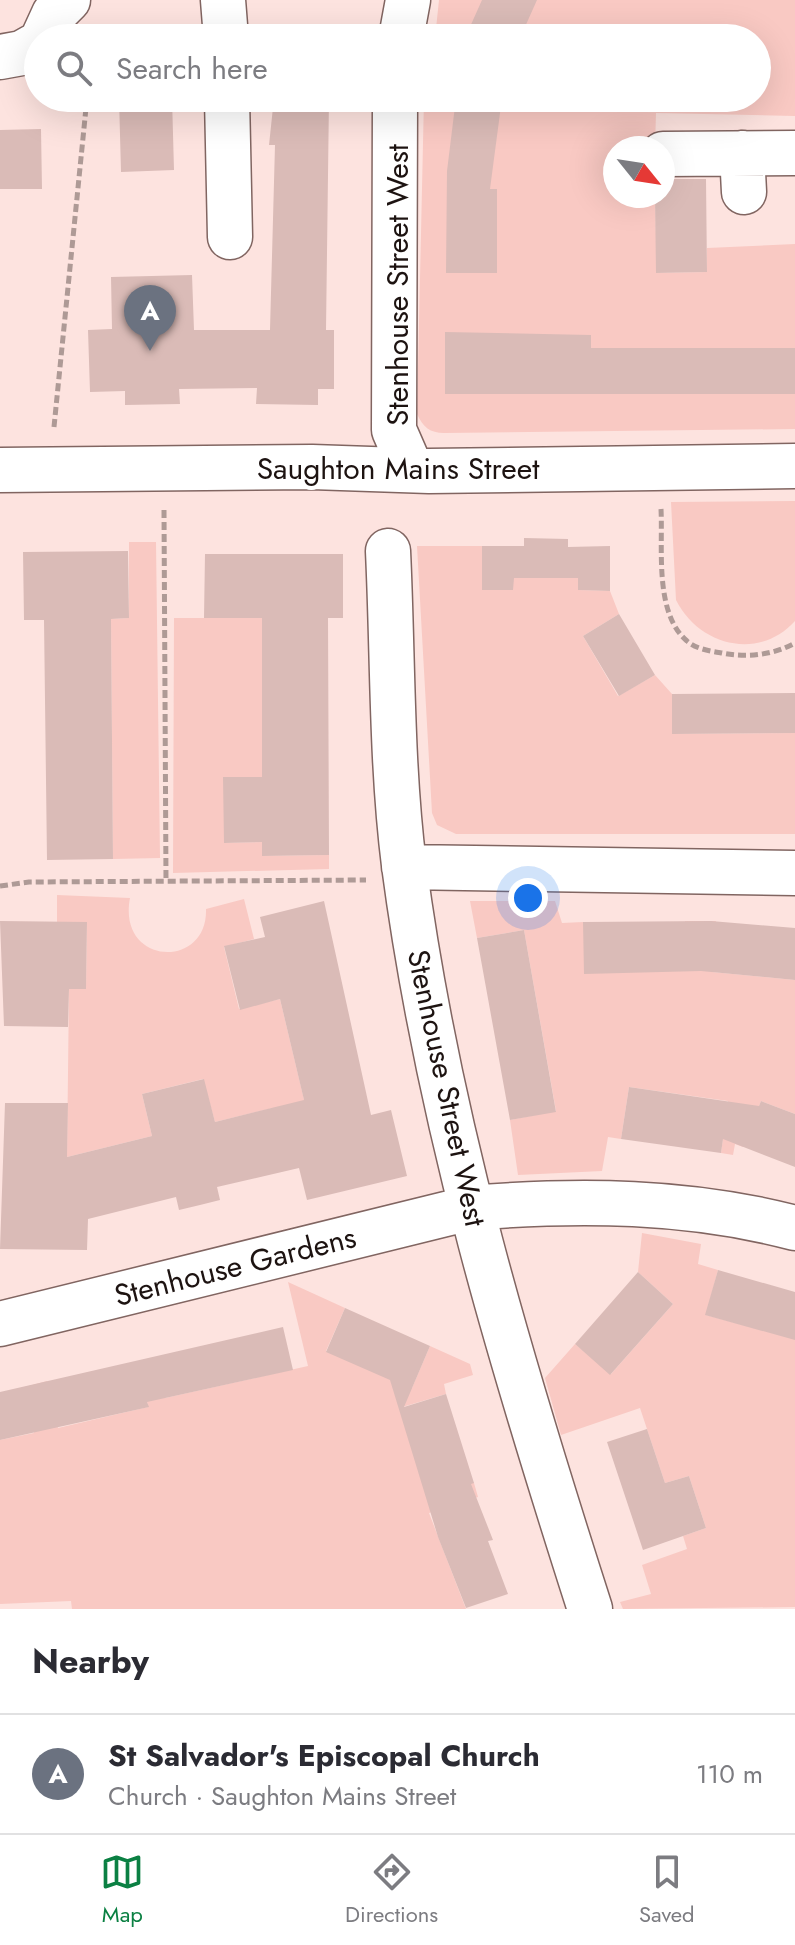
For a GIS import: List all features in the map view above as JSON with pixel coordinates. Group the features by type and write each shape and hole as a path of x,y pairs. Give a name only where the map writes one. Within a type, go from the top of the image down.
{"street":[{"path":"49,24 54,14 68,0"},
{"path":"223,0 225,24"},
{"path":"404,24 408,0"},
{"path":"0,57 24,52"},
{"path":"227,112 230,237"},
{"name":"Stenhouse Street West","path":"395,112 394,430 411,469"},
{"path":"675,157 743,172 795,153"},
{"name":"Saughton Mains Street","path":"0,470 795,466"},
{"name":"Stenhouse Street West","path":"388,551 406,873 450,1130 500,1326 590,1609"},
{"path":"406,873 795,873"},
{"name":"Stenhouse Gardens","path":"0,1324 470,1208 542,1202 608,1202 743,1214 795,1228"}],"path":[{"path":"50,469 86,112"},
{"path":"164,468 166,881"},
{"path":"659,468 667,609 686,640 698,648 733,655 775,652 795,643"},
{"path":"0,886 29,882 406,873"}],"shaded area":[{"path":"439,0 795,0 795,116 656,113 655,136 603,136 603,208 655,208 657,273 707,272 707,248 795,244 795,429 444,433 424,426 417,414 424,112 771,112 771,24 436,24"},
{"path":"795,501 795,621 764,641 748,644 731,643 699,628 686,616 676,600 671,502"},
{"path":"129,542 156,542 160,858 113,859 111,619 129,618"},
{"path":"417,546 482,546 483,590 513,590 513,578 578,578 578,590 610,591 619,614 583,636 618,696 655,675 672,694 672,734 795,733 795,834 456,834 437,825 432,813"},
{"path":"174,618 262,618 262,777 224,778 225,843 262,842 263,856 329,855 329,869 173,873"},
{"path":"57,895 130,898 130,920 137,937 149,947 164,952 179,950 193,943 203,929 206,909 244,899 254,939 224,947 239,1009 280,999 311,1129 273,1108 215,1122 203,1079 142,1094 152,1136 67,1157 69,989 86,988 87,923 57,922"},
{"path":"470,901 555,901 562,923 583,922 685,971 685,921 716,921 712,972 795,980 795,1114 761,1101 743,1147 735,1144 733,1155 721,1153 728,1101 629,1087 621,1139 608,1137 602,1171 518,1175 510,1120 556,1111 524,930 477,938"},
{"path":"642,1233 701,1244 698,1264 718,1270 706,1315 795,1339 795,1607 623,1609 620,1602 651,1594 642,1565 687,1549 683,1536 706,1528 689,1476 665,1483 640,1408 561,1435 545,1378 575,1344 611,1374 673,1304 638,1272"},
{"path":"288,1282 345,1308 326,1351 412,1388 430,1346 470,1364 473,1375 444,1384 446,1394 399,1408 474,1483 478,1497 429,1513 466,1609 72,1609 71,1601 0,1604 0,1440 34,1433 25,1387 47,1381 58,1428 148,1407 139,1361 165,1398 308,1366"}],"building":[{"path":"482,0 537,0 526,24 471,24"},
{"path":"119,112 172,112 174,170 121,172"},
{"path":"273,112 329,112 326,330 334,330 334,389 318,389 318,405 256,404 257,388 179,389 180,404 125,405 125,391 90,392 88,330 112,329 111,277 192,275 194,330 270,330 275,145 269,145"},
{"path":"454,112 500,112 490,189 497,189 497,273 446,273 447,171"},
{"path":"41,129 42,189 0,189 0,130"},
{"path":"675,179 706,179 707,272 656,273 655,208 675,208"},
{"path":"445,332 591,335 591,348 795,348 795,394 445,394"},
{"path":"524,538 568,539 568,547 610,546 610,591 578,590 578,578 514,578 513,590 482,590 482,546 524,546"},
{"path":"128,551 129,618 111,619 113,859 47,860 44,620 24,620 23,552"},
{"path":"205,554 343,554 343,618 328,618 329,855 262,856 262,842 224,843 223,777 262,777 262,618 204,618"},
{"path":"619,614 655,675 619,696 583,636"},
{"path":"795,693 795,733 672,734 672,694"},
{"path":"324,901 371,1115 391,1110 407,1176 307,1200 299,1168 217,1187 220,1200 200,1205 179,1210 176,1197 88,1219 87,1250 0,1249 5,1103 68,1103 67,1157 152,1136 142,1094 204,1079 215,1122 304,1100 280,999 240,1010 224,946 265,937 260,917"},
{"path":"0,921 87,922 86,989 69,989 68,1027 4,1026"},
{"path":"711,921 795,928 795,980 701,971 584,974 583,922"},
{"path":"524,930 556,1112 510,1120 477,938"},
{"path":"629,1087 759,1106 761,1101 795,1114 795,1167 723,1139 721,1153 621,1139"},
{"path":"718,1270 795,1292 795,1340 705,1315"},
{"path":"638,1272 673,1304 610,1375 575,1344"},
{"path":"345,1308 430,1346 404,1407 446,1394 474,1483 471,1484 493,1540 488,1541 508,1594 466,1608 438,1537 390,1380 326,1352"},
{"path":"283,1327 293,1370 147,1402 149,1407 0,1440 0,1392"},
{"path":"647,1429 665,1483 689,1476 706,1528 643,1550 607,1442"}],"place":[{"name":"St Salvador's Episcopal Church","path":"150,351"}]}
